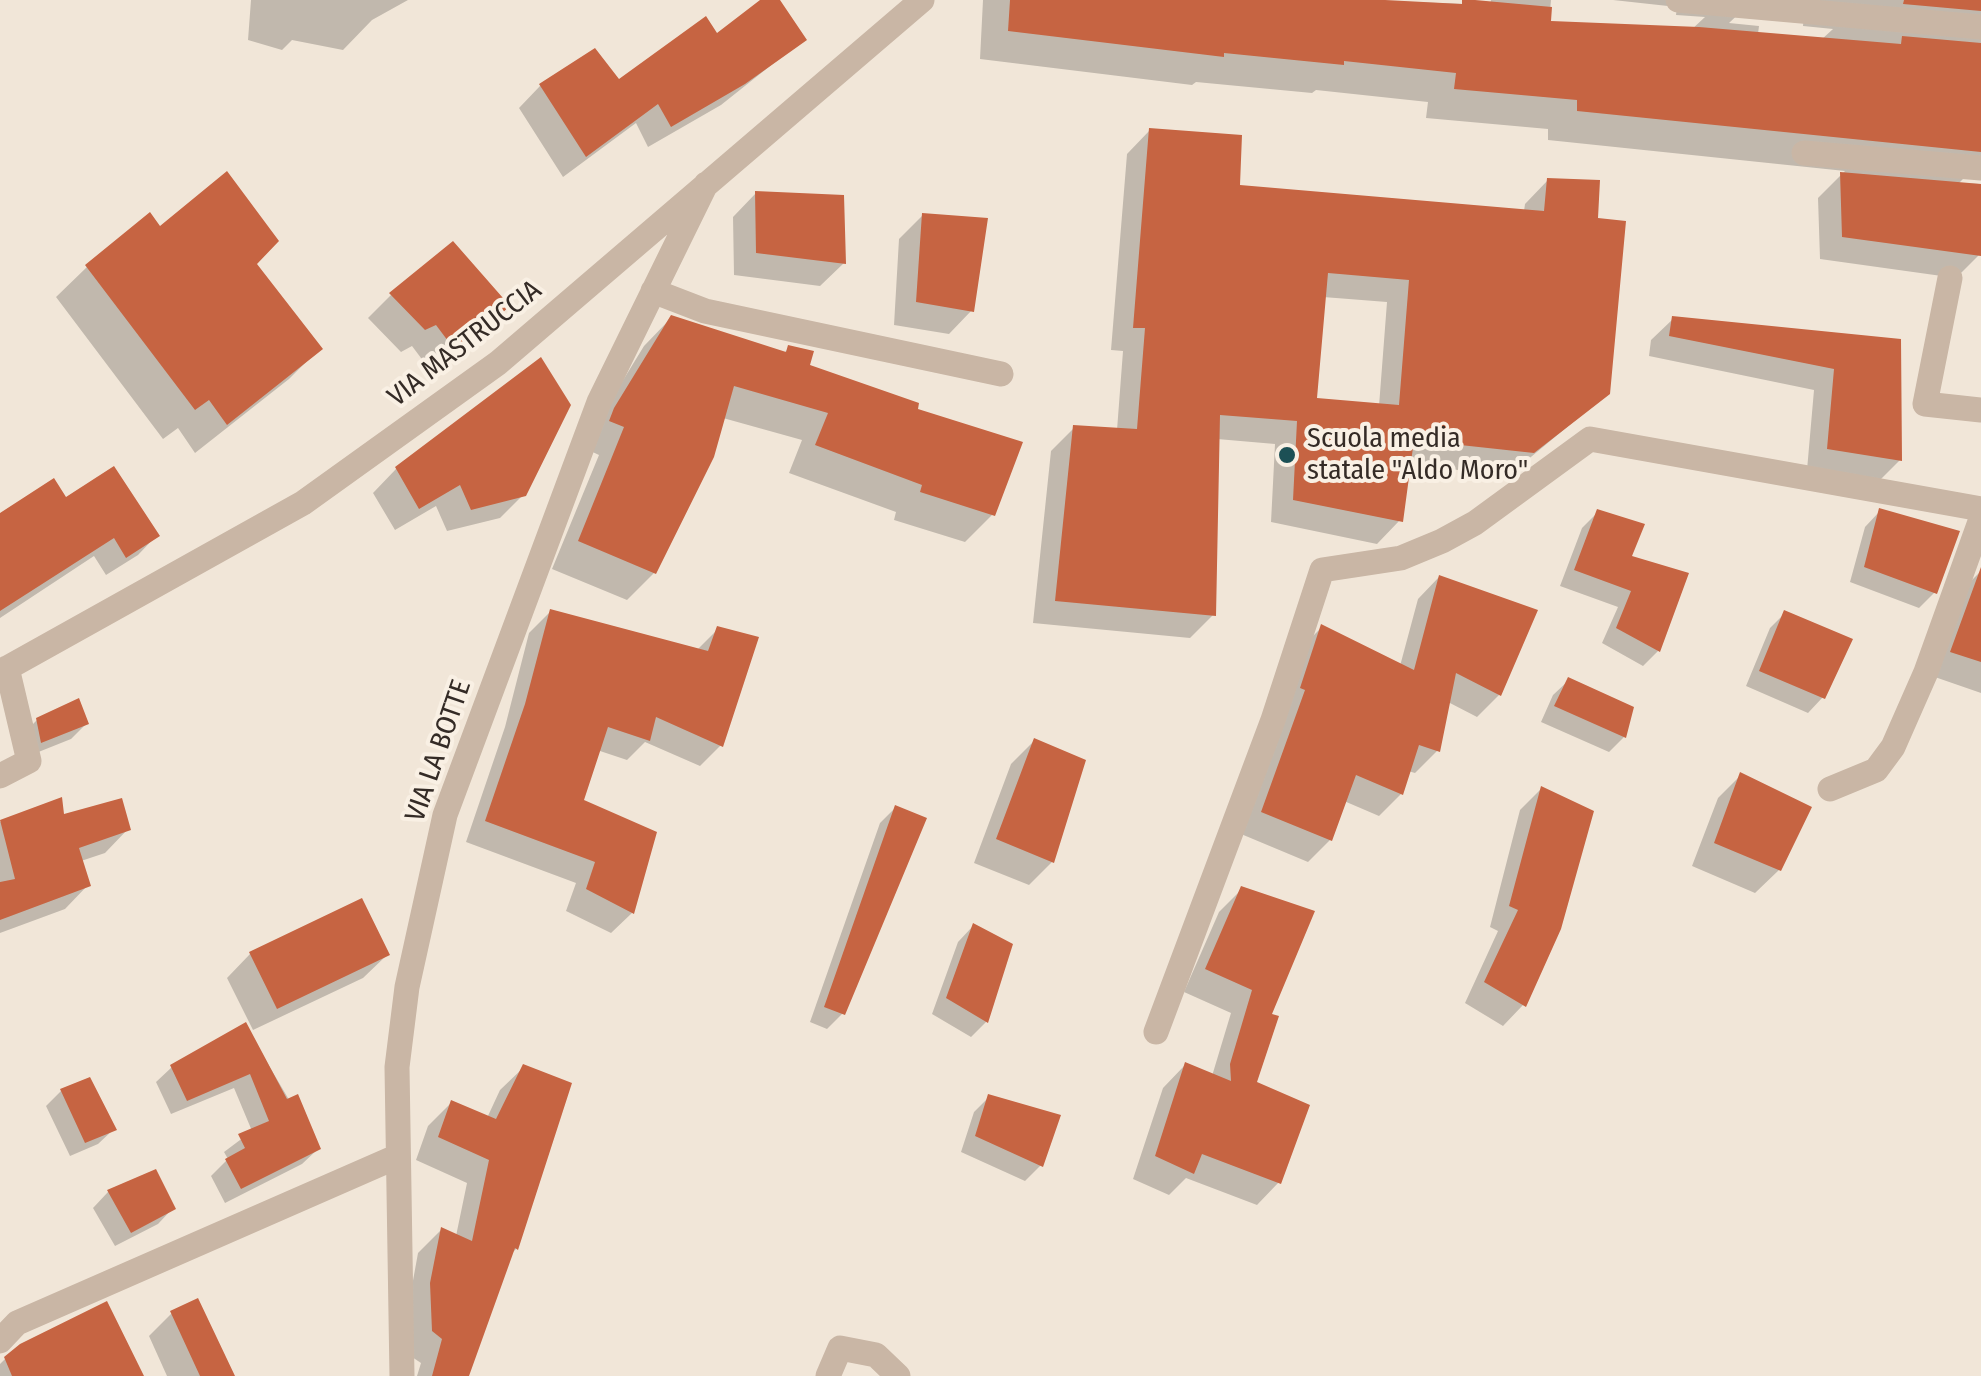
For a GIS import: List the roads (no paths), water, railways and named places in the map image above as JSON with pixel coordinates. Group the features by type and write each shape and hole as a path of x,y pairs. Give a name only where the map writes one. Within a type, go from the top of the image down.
{"street":[{"name":"VIA MASTRUCCIA","path":"4,670 303,503 498,363 922,0"},
{"path":"1678,0 1981,27"},
{"path":"1804,153 1981,168"},
{"name":"VIA LA BOTTE","path":"402,1376 397,1067 407,986 444,815 599,402 706,184"},
{"path":"1950,278 1925,404 1981,410"},
{"path":"653,291 704,311 1001,374"},
{"path":"1156,1032 1273,720 1322,570 1401,558 1442,541 1476,523 1590,440 1981,510"},
{"path":"1830,789 1876,770 1893,747 1926,672 1981,519"},
{"path":"0,776 29,761 4,670"},
{"path":"0,1341 17,1323 396,1157"},
{"path":"828,1376 840,1348 876,1355 898,1376"}],"place":[{"name":"Scuola media statale \"Aldo Moro\"","path":"1287,455"}]}
